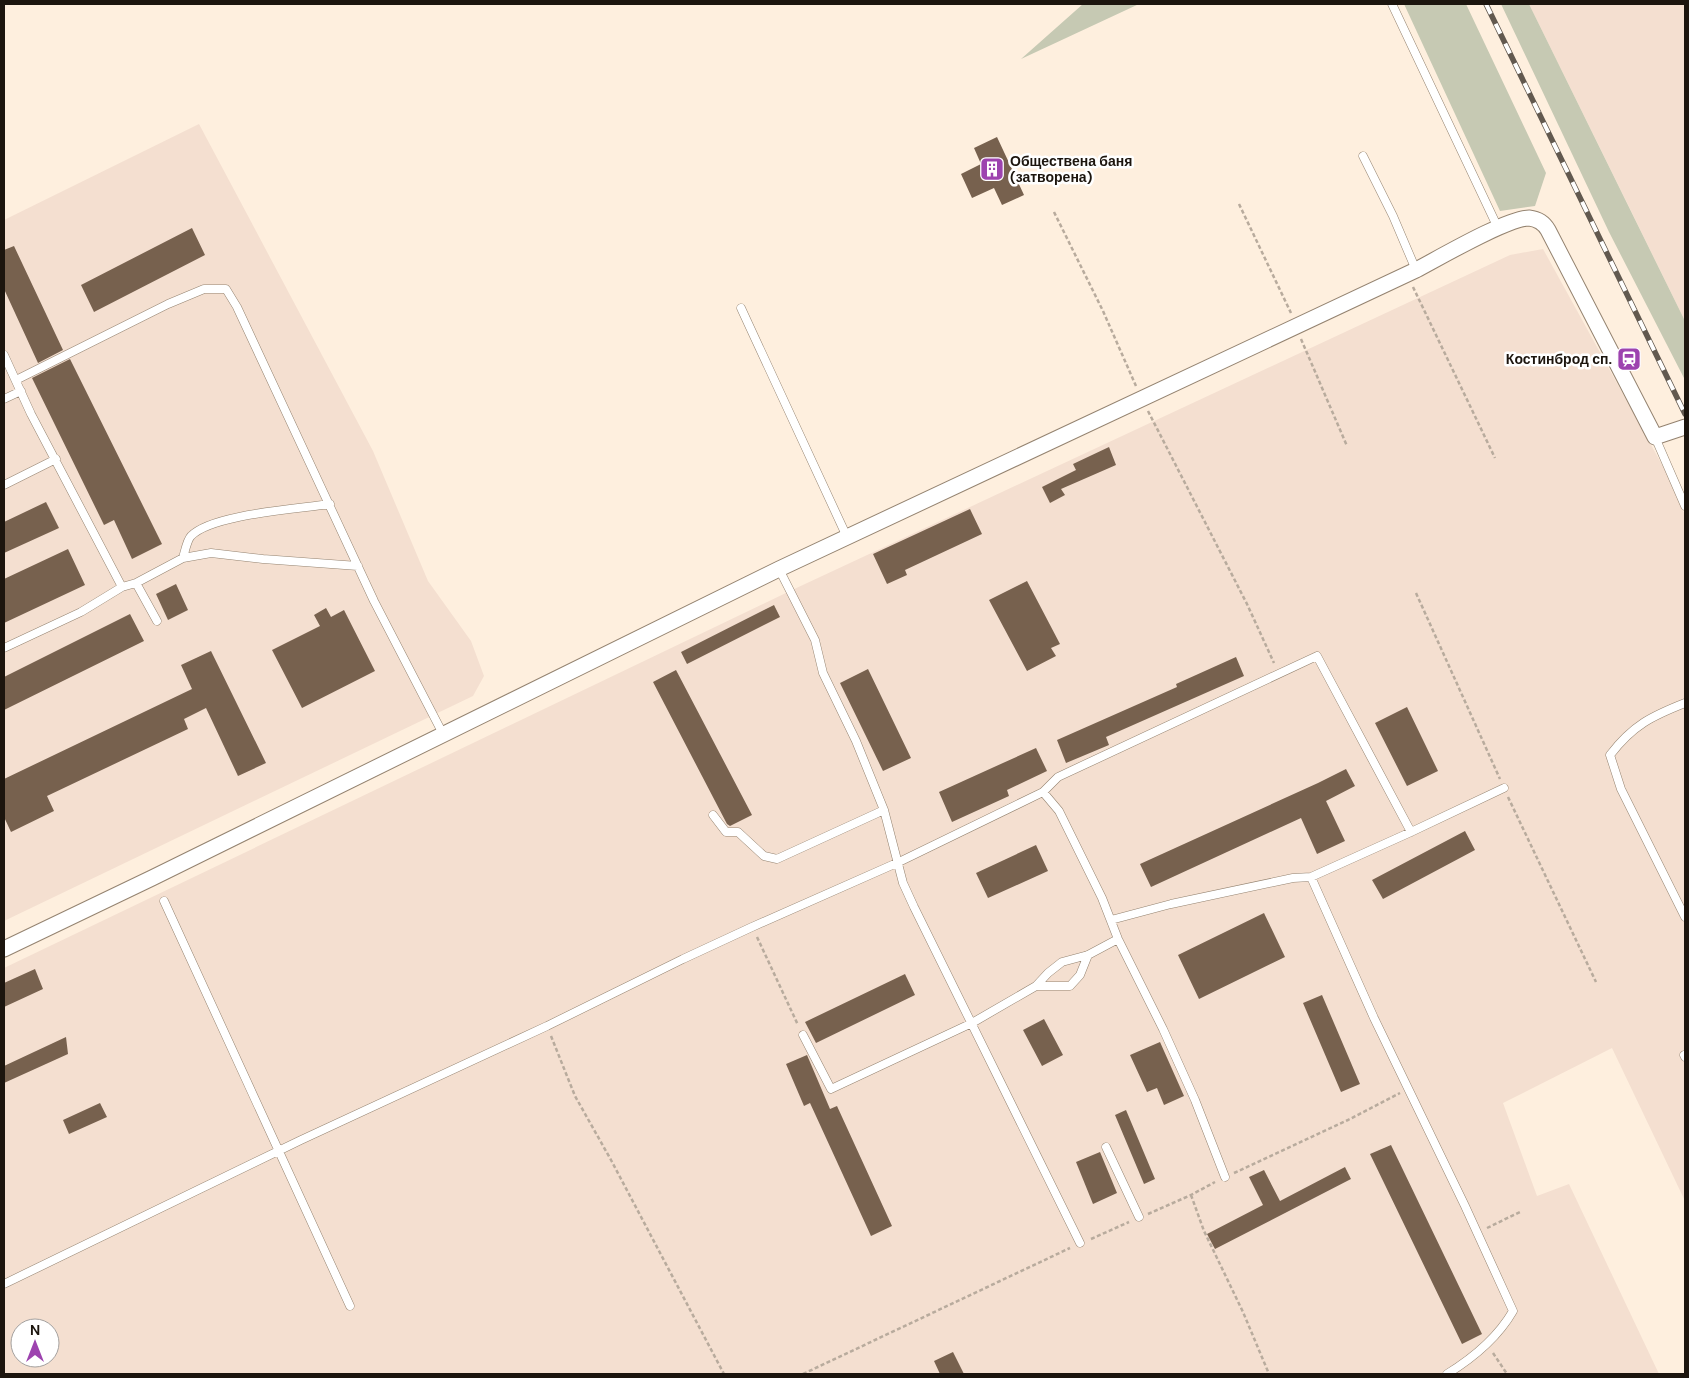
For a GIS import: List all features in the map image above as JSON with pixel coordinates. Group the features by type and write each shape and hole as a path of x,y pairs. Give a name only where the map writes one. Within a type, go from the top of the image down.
{"street":[{"path":"4,949 779,569 1412,272 1498,228 1527,218 1540,221 1545,225 1656,437 1685,427"}],"lane":[{"path":"1392,4 1498,228"},
{"path":"1363,156 1393,216 1412,272"},
{"path":"16,380 168,304 204,289 226,289 237,307 358,566 443,734"},
{"path":"741,308 847,537"},
{"path":"4,355 31,414 122,587"},
{"path":"4,399 21,391"},
{"path":"1656,437 1685,506"},
{"path":"4,485 56,459"},
{"path":"183,558 190,536 208,525 244,516 330,504"},
{"path":"4,648 81,612 122,587 136,583 183,558 211,553 358,566"},
{"path":"779,569 815,640 823,673 856,741 884,810 903,883 1080,1243"},
{"path":"136,583 157,622"},
{"path":"4,1284 752,927 899,862 1044,792 1058,777 1317,656 1411,832"},
{"path":"1685,703 1660,713 1632,730 1610,755 1621,789 1685,916"},
{"path":"1111,920 1171,904 1293,878 1311,877 1504,788"},
{"path":"1044,792 1059,811 1102,898 1118,939 1195,1100 1225,1177"},
{"path":"713,815 726,832 738,832 764,856 777,860 884,810"},
{"path":"1311,877 1374,1018 1513,1311 1505,1326 1487,1344 1447,1374"},
{"path":"164,902 350,1306"},
{"path":"803,1035 831,1089 972,1023 1036,986 1062,962 1088,955 1118,939"},
{"path":"1036,986 1070,986 1080,975 1088,955"},
{"path":"1106,1147 1139,1218"}],"path":[{"path":"1054,212 1103,311 1157,431 1247,604 1279,674"},
{"path":"1412,272 1495,458"},
{"path":"1416,593 1504,788 1596,982"},
{"path":"752,927 803,1035"},
{"path":"547,1026 575,1096 724,1374"},
{"path":"803,1374 1080,1243 1191,1195 1225,1177 1348,1120 1408,1088"},
{"path":"1191,1195 1208,1239 1243,1312 1269,1374"},
{"path":"1477,1233 1522,1211"},
{"path":"1487,1344 1507,1374"}],"shaded area":[{"path":"1529,4 1685,4 1685,321 1635,219"},
{"path":"199,124 373,451 428,581 471,641 484,676 473,696 4,921 4,220"},
{"path":"1543,249 1666,472 1685,515 1685,1201 1612,1048 1503,1103 1537,1196 1569,1184 1659,1374 4,1374 4,968 790,591 1510,255"}],"green space":[{"path":"1083,4 1139,4 1021,59"},
{"path":"1404,4 1466,4 1546,173 1535,206 1500,211"},
{"path":"1501,4 1529,4 1685,321 1685,380 1609,232"}],"building":[{"name":"Обществена баня (затворена)","path":"997,137 1024,195 1002,205 994,188 972,198 961,174 981,164 974,148"},
{"path":"192,228 205,255 94,312 81,285"},
{"path":"14,246 63,350 38,363 4,289 4,250"},
{"path":"70,359 162,544 132,559 114,520 104,525 32,378"},
{"path":"1109,447 1116,465 1061,489 1065,495 1050,503 1042,487 1076,470 1073,464"},
{"path":"46,502 59,528 4,553 4,522"},
{"path":"970,509 982,534 905,570 907,575 887,584 873,554"},
{"path":"68,549 85,585 4,623 4,579"},
{"path":"1027,581 1060,644 1051,648 1056,656 1027,671 989,600"},
{"path":"176,584 188,610 168,620 156,594"},
{"path":"774,605 780,617 687,664 681,652"},
{"path":"326,608 331,617 344,610 375,671 302,708 272,650 320,626 314,615"},
{"path":"130,614 144,641 4,710 4,677"},
{"path":"211,651 266,763 238,776 206,708 184,719 188,729 47,796 54,811 11,832 4,817 4,779 192,689 181,665"},
{"path":"1236,657 1244,676 1106,737 1109,745 1066,763 1057,740 1177,687 1176,684"},
{"path":"868,669 911,758 883,771 840,683"},
{"path":"676,670 752,815 730,826 727,824 653,682"},
{"path":"1407,707 1438,771 1407,786 1375,723"},
{"path":"1036,748 1047,771 1007,790 1009,796 952,822 939,792"},
{"path":"1346,769 1355,786 1326,801 1345,841 1317,854 1301,818 1151,887 1140,864"},
{"path":"1465,831 1475,850 1383,899 1372,880"},
{"path":"1036,845 1048,871 988,898 976,873"},
{"path":"1264,913 1285,957 1199,999 1178,955"},
{"path":"35,969 43,989 4,1007 4,983"},
{"path":"905,974 915,995 816,1043 805,1022"},
{"path":"1322,995 1360,1084 1341,1092 1303,1003"},
{"path":"1044,1019 1063,1055 1042,1066 1023,1030"},
{"path":"66,1037 68,1054 4,1083 4,1066"},
{"path":"1160,1042 1184,1096 1164,1105 1157,1088 1147,1092 1130,1055"},
{"path":"807,1055 830,1109 837,1106 892,1226 871,1236 810,1103 804,1106 786,1064"},
{"path":"100,1103 107,1117 69,1134 63,1120"},
{"path":"1126,1110 1155,1179 1144,1184 1115,1115"},
{"path":"1391,1145 1482,1334 1462,1344 1370,1154"},
{"path":"1100,1152 1117,1193 1093,1204 1076,1162"},
{"path":"1345,1167 1351,1179 1215,1249 1207,1234 1263,1205 1249,1177 1264,1170 1280,1201"},
{"path":"953,1352 964,1374 940,1374 934,1361"}],"railway":[{"path":"1486,4 1685,414"}],"place":[{"name":"Обществена баня (затворена)","path":"992,169"},
{"name":"Костинброд сп.","path":"1629,359"}]}
